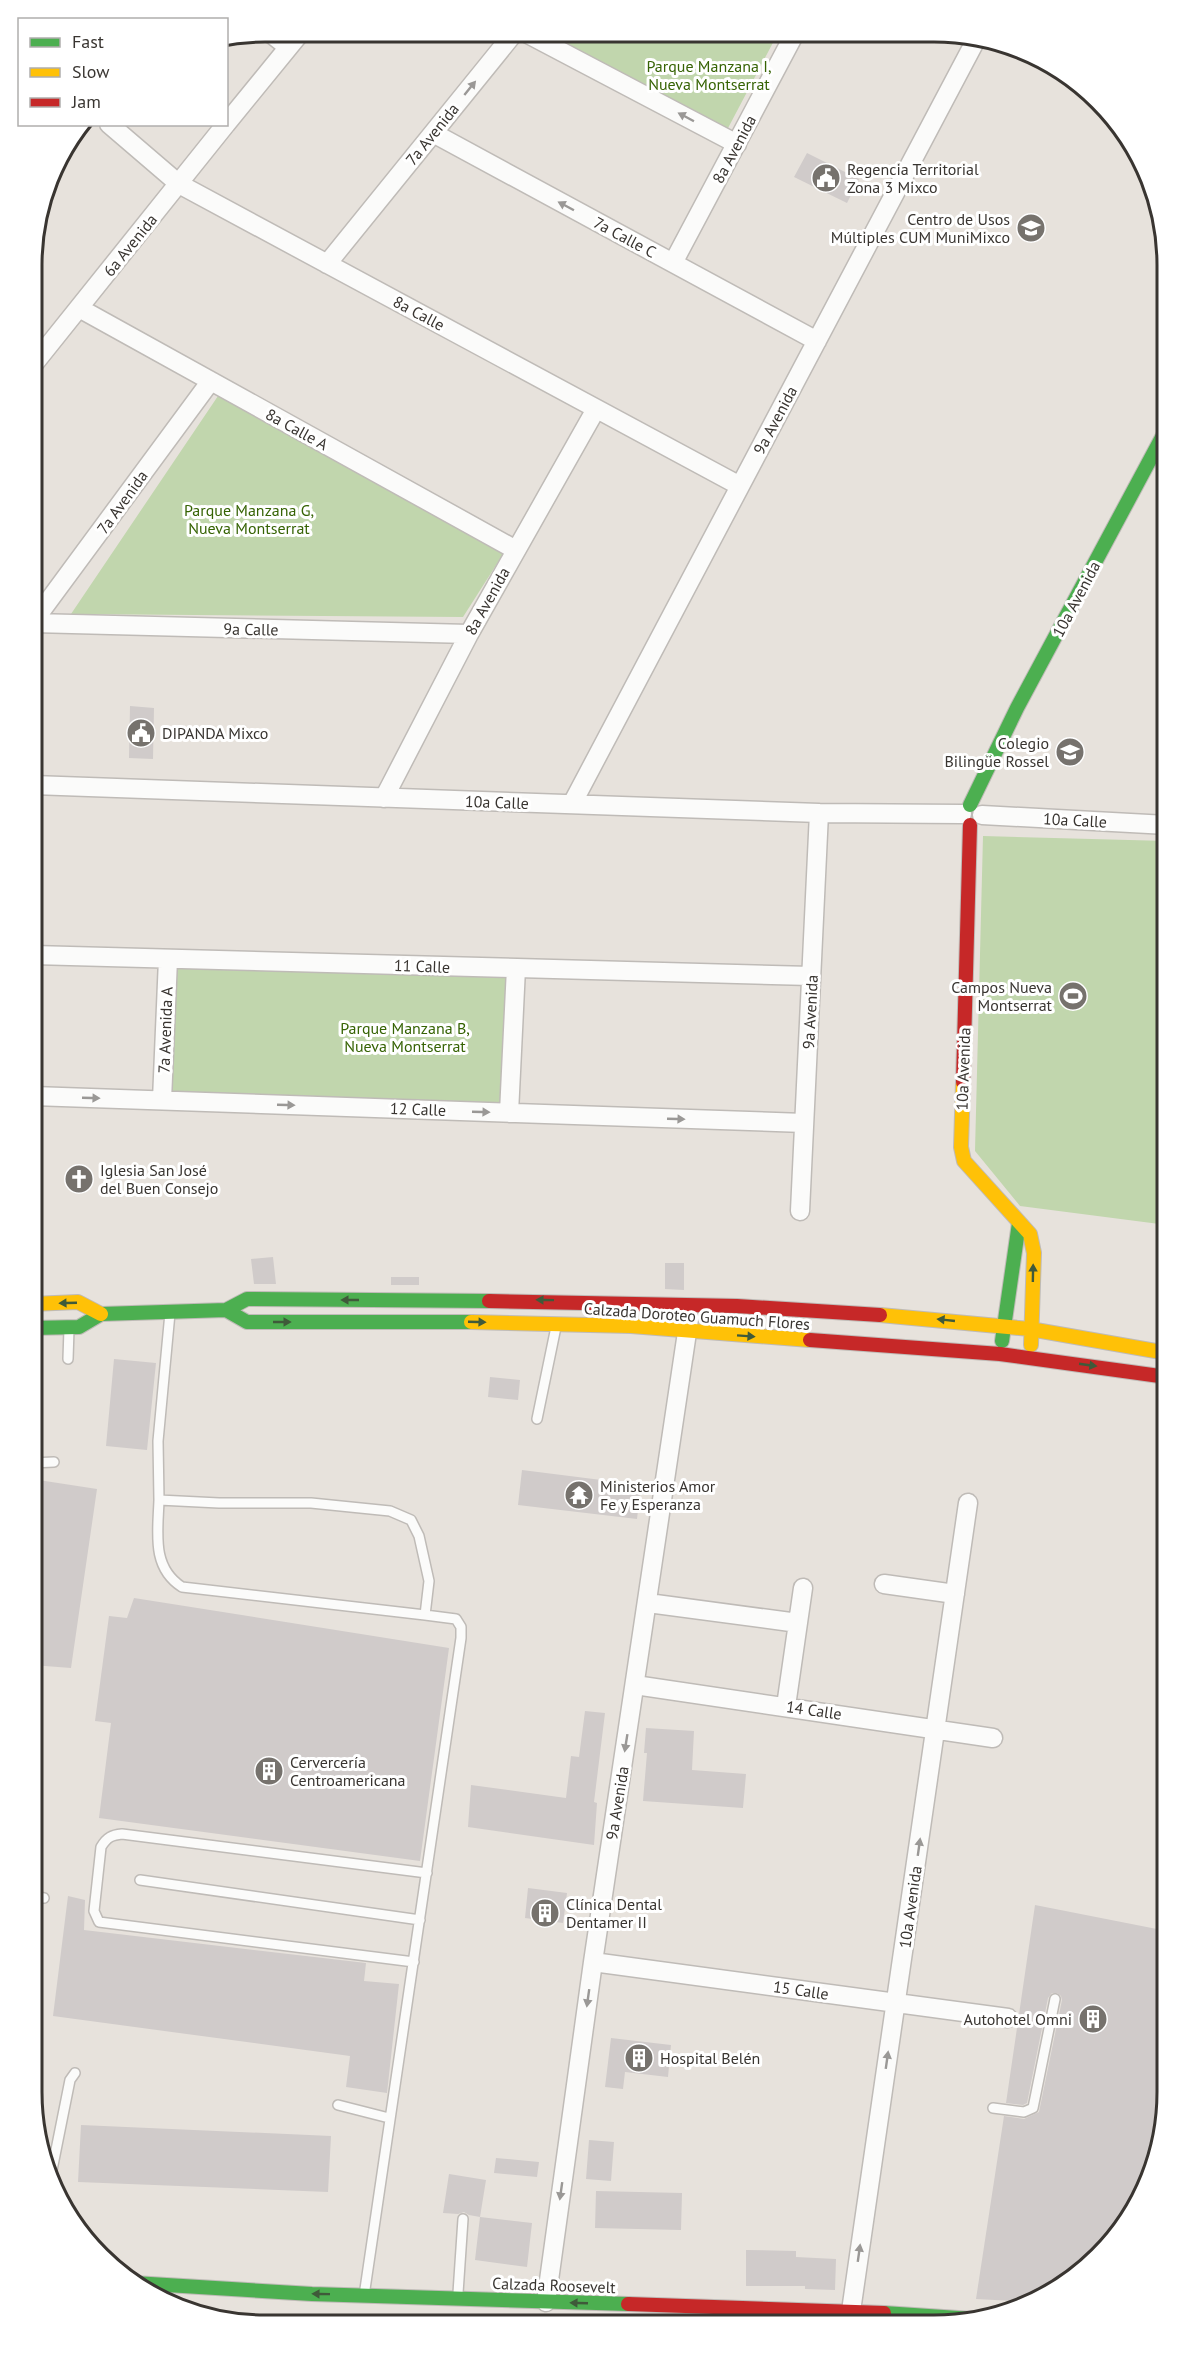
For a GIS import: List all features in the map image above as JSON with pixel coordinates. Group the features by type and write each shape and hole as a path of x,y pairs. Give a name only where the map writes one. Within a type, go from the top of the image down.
{"main road":[{"name":"10a Avenida","path":"1030,1357 1033,1330 1034,1253 1030,1234 964,1161 960,1147 972,813 986,771 1017,708 1157,447"},
{"path":"1000,1354 1019,1233 1018,1220"},
{"name":"Calzada Doroteo Guamuch Flores","path":"42,1328 79,1327 101,1314 226,1310 247,1299 574,1301 918,1317 1033,1330 1157,1351"},
{"name":"Calzada Doroteo Guamuch Flores","path":"42,1304 78,1302 101,1314"},
{"name":"Calzada Doroteo Guamuch Flores","path":"226,1310 247,1322 462,1322 631,1326 1000,1354 1157,1376"},
{"name":"Calzada Roosevelt","path":"152,2284 269,2292 851,2311 912,2315"},
{"path":"228,2302 269,2292"}],"street":[{"path":"282,42 288,47"},
{"name":"6a Avenida","path":"228,122 292,42"},
{"name":"7a Avenida","path":"327,264 507,42"},
{"path":"543,42 737,144"},
{"name":"8a Avenida","path":"673,263 790,42"},
{"name":"9a Avenida","path":"572,804 973,45"},
{"name":"8a Calle","path":"111,126 178,184 740,486"},
{"name":"6a Avenida","path":"42,354 224,126"},
{"name":"7a Calle C","path":"433,133 816,341"},
{"name":"8a Calle A","path":"79,308 516,550"},
{"name":"7a Avenida","path":"42,611 210,382"},
{"name":"8a Avenida","path":"384,798 468,634 596,408"},
{"name":"9a Calle","path":"42,623 468,634"},
{"name":"10a Calle","path":"42,785 819,813 972,813 1157,820"},
{"name":"9a Avenida","path":"800,1211 819,813"},
{"name":"11 Calle","path":"42,955 811,976"},
{"name":"7a Avenida A","path":"162,1100 168,959"},
{"path":"509,1113 516,968"},
{"name":"12 Calle","path":"42,1096 804,1123"},
{"name":"9a Avenida","path":"546,2302 593,1962 648,1603 690,1305"},
{"name":"10a Avenida","path":"851,2311 968,1503"},
{"path":"884,1584 955,1594"},
{"path":"786,1706 802,1588"},
{"path":"648,1603 798,1623"},
{"name":"14 Calle","path":"635,1685 993,1738"},
{"name":"15 Calle","path":"593,1962 1008,2018"}],"lane":[{"path":"170,1312 158,1442 157,1546 171,1580 182,1587 456,1619 461,1627 414,1962 389,2118 376,2225 364,2295"},
{"path":"537,1419 556,1324"},
{"path":"68,1359 69,1327"},
{"path":"42,1463 54,1462"},
{"path":"159,1500 219,1503 311,1503 390,1511 411,1520 418,1536 429,1581 425,1615"},
{"path":"414,1962 99,1923 94,1911 101,1847 113,1835 122,1834 427,1872"},
{"path":"140,1880 420,1920"},
{"path":"993,2108 1024,2112 1032,2108 1055,2000"},
{"path":"54,2162 70,2080 75,2073"},
{"path":"338,2105 389,2118"},
{"path":"457,2298 463,2219"}],"green space":[{"name":"Parque Manzana I, Nueva Montserrat","path":"562,42 773,42 727,130"},
{"name":"Parque Manzana G, Nueva Montserrat","path":"218,396 507,548 463,617 71,614"},
{"name":"Campos Nueva Montserrat","path":"983,836 1157,841 1157,1224 1020,1206 975,1151"},
{"name":"Parque Manzana B, Nueva Montserrat","path":"174,965 510,974 505,1107 169,1094"}],"building":[{"name":"Regencia Territorial Zona 3 Mixco","path":"807,153 859,179 847,203 794,177"},
{"name":"DIPANDA Mixco","path":"130,706 154,708 153,759 129,758"},
{"path":"273,1257 276,1284 254,1284 251,1259"},
{"path":"665,1263 684,1263 684,1290 665,1289"},
{"path":"391,1277 419,1277 419,1285 391,1285"},
{"path":"114,1359 156,1363 147,1450 106,1446"},
{"path":"490,1377 520,1380 518,1400 488,1397"},
{"name":"Ministerios Amor Fe y Esperanza","path":"522,1470 641,1485 637,1519 518,1505"},
{"path":"42,1481 97,1489 71,1668 42,1666"},
{"name":"Cervercería Centroamericana","path":"134,1598 449,1648 420,1861 99,1818 111,1723 95,1721 109,1616 127,1618"},
{"path":"585,1711 605,1713 594,1802 597,1803 594,1845 468,1827 471,1785 566,1798 571,1756 579,1757"},
{"path":"646,1728 694,1731 692,1770 746,1774 743,1808 643,1801 647,1753 644,1753"},
{"path":"528,1888 567,1893 563,1923 525,1918"},
{"path":"68,1896 85,1900 84,1930 366,1963 364,1981 399,1984 387,2093 346,2087 350,2056 53,2016"},
{"name":"Autohotel Omni","path":"1035,1905 1157,1929 1157,2107 1153,2136 1134,2191 1102,2239 1070,2269 1046,2285 1011,2301 976,2299 1004,2116 1024,2119 1039,2112 1062,2000 1057,1993 1052,1993 1048,1998 1027,2103 1023,2105 1006,2103"},
{"name":"Hospital Belén","path":"611,2038 671,2045 668,2077 625,2072 623,2089 605,2087"},
{"path":"81,2125 331,2136 328,2192 78,2182"},
{"path":"589,2140 614,2142 611,2181 586,2179"},
{"path":"496,2158 539,2162 537,2177 494,2173"},
{"path":"449,2174 486,2180 480,2217 464,2212 443,2213"},
{"path":"596,2191 682,2193 681,2230 595,2228"},
{"path":"480,2217 532,2223 527,2267 475,2260"},
{"path":"746,2250 796,2251 796,2257 836,2259 835,2290 805,2289 805,2286 746,2286"}],"traffic: fast":[{"path":"970,805 1017,708 1157,447"},
{"path":"1002,1341 1019,1223"},
{"path":"42,1328 79,1327 101,1314 226,1310 247,1299 489,1301"},
{"path":"226,1310 247,1322 471,1322"},
{"path":"152,2284 312,2294 628,2304"},
{"path":"884,2313 914,2315"}],"traffic: slow":[{"path":"963,1082 961,1147 964,1161 1030,1234 1034,1253 1031,1345"},
{"path":"42,1304 78,1302 101,1314"},
{"path":"880,1315 1030,1329 1157,1351"},
{"path":"471,1322 631,1326 810,1340"}],"traffic: jam":[{"path":"963,1082 970,825"},
{"path":"489,1301 737,1306 880,1315"},
{"path":"810,1340 1000,1354 1157,1376"},
{"path":"628,2304 884,2313"}],"place":[{"name":"Regencia Territorial Zona 3 Mixco","path":"826,178"},
{"name":"Centro de Usos Múltiples CUM MuniMixco","path":"1031,228"},
{"name":"DIPANDA Mixco","path":"141,733"},
{"name":"Colegio Bilingüe Rossel","path":"1070,752"},
{"name":"Campos Nueva Montserrat","path":"1073,996"},
{"name":"Iglesia San José del Buen Consejo","path":"79,1179"},
{"name":"Ministerios Amor Fe y Esperanza","path":"579,1495"},
{"name":"Cervercería Centroamericana","path":"269,1771"},
{"name":"Clínica Dental Dentamer II","path":"545,1913"},
{"name":"Autohotel Omni","path":"1093,2019"},
{"name":"Hospital Belén","path":"639,2058"}]}
